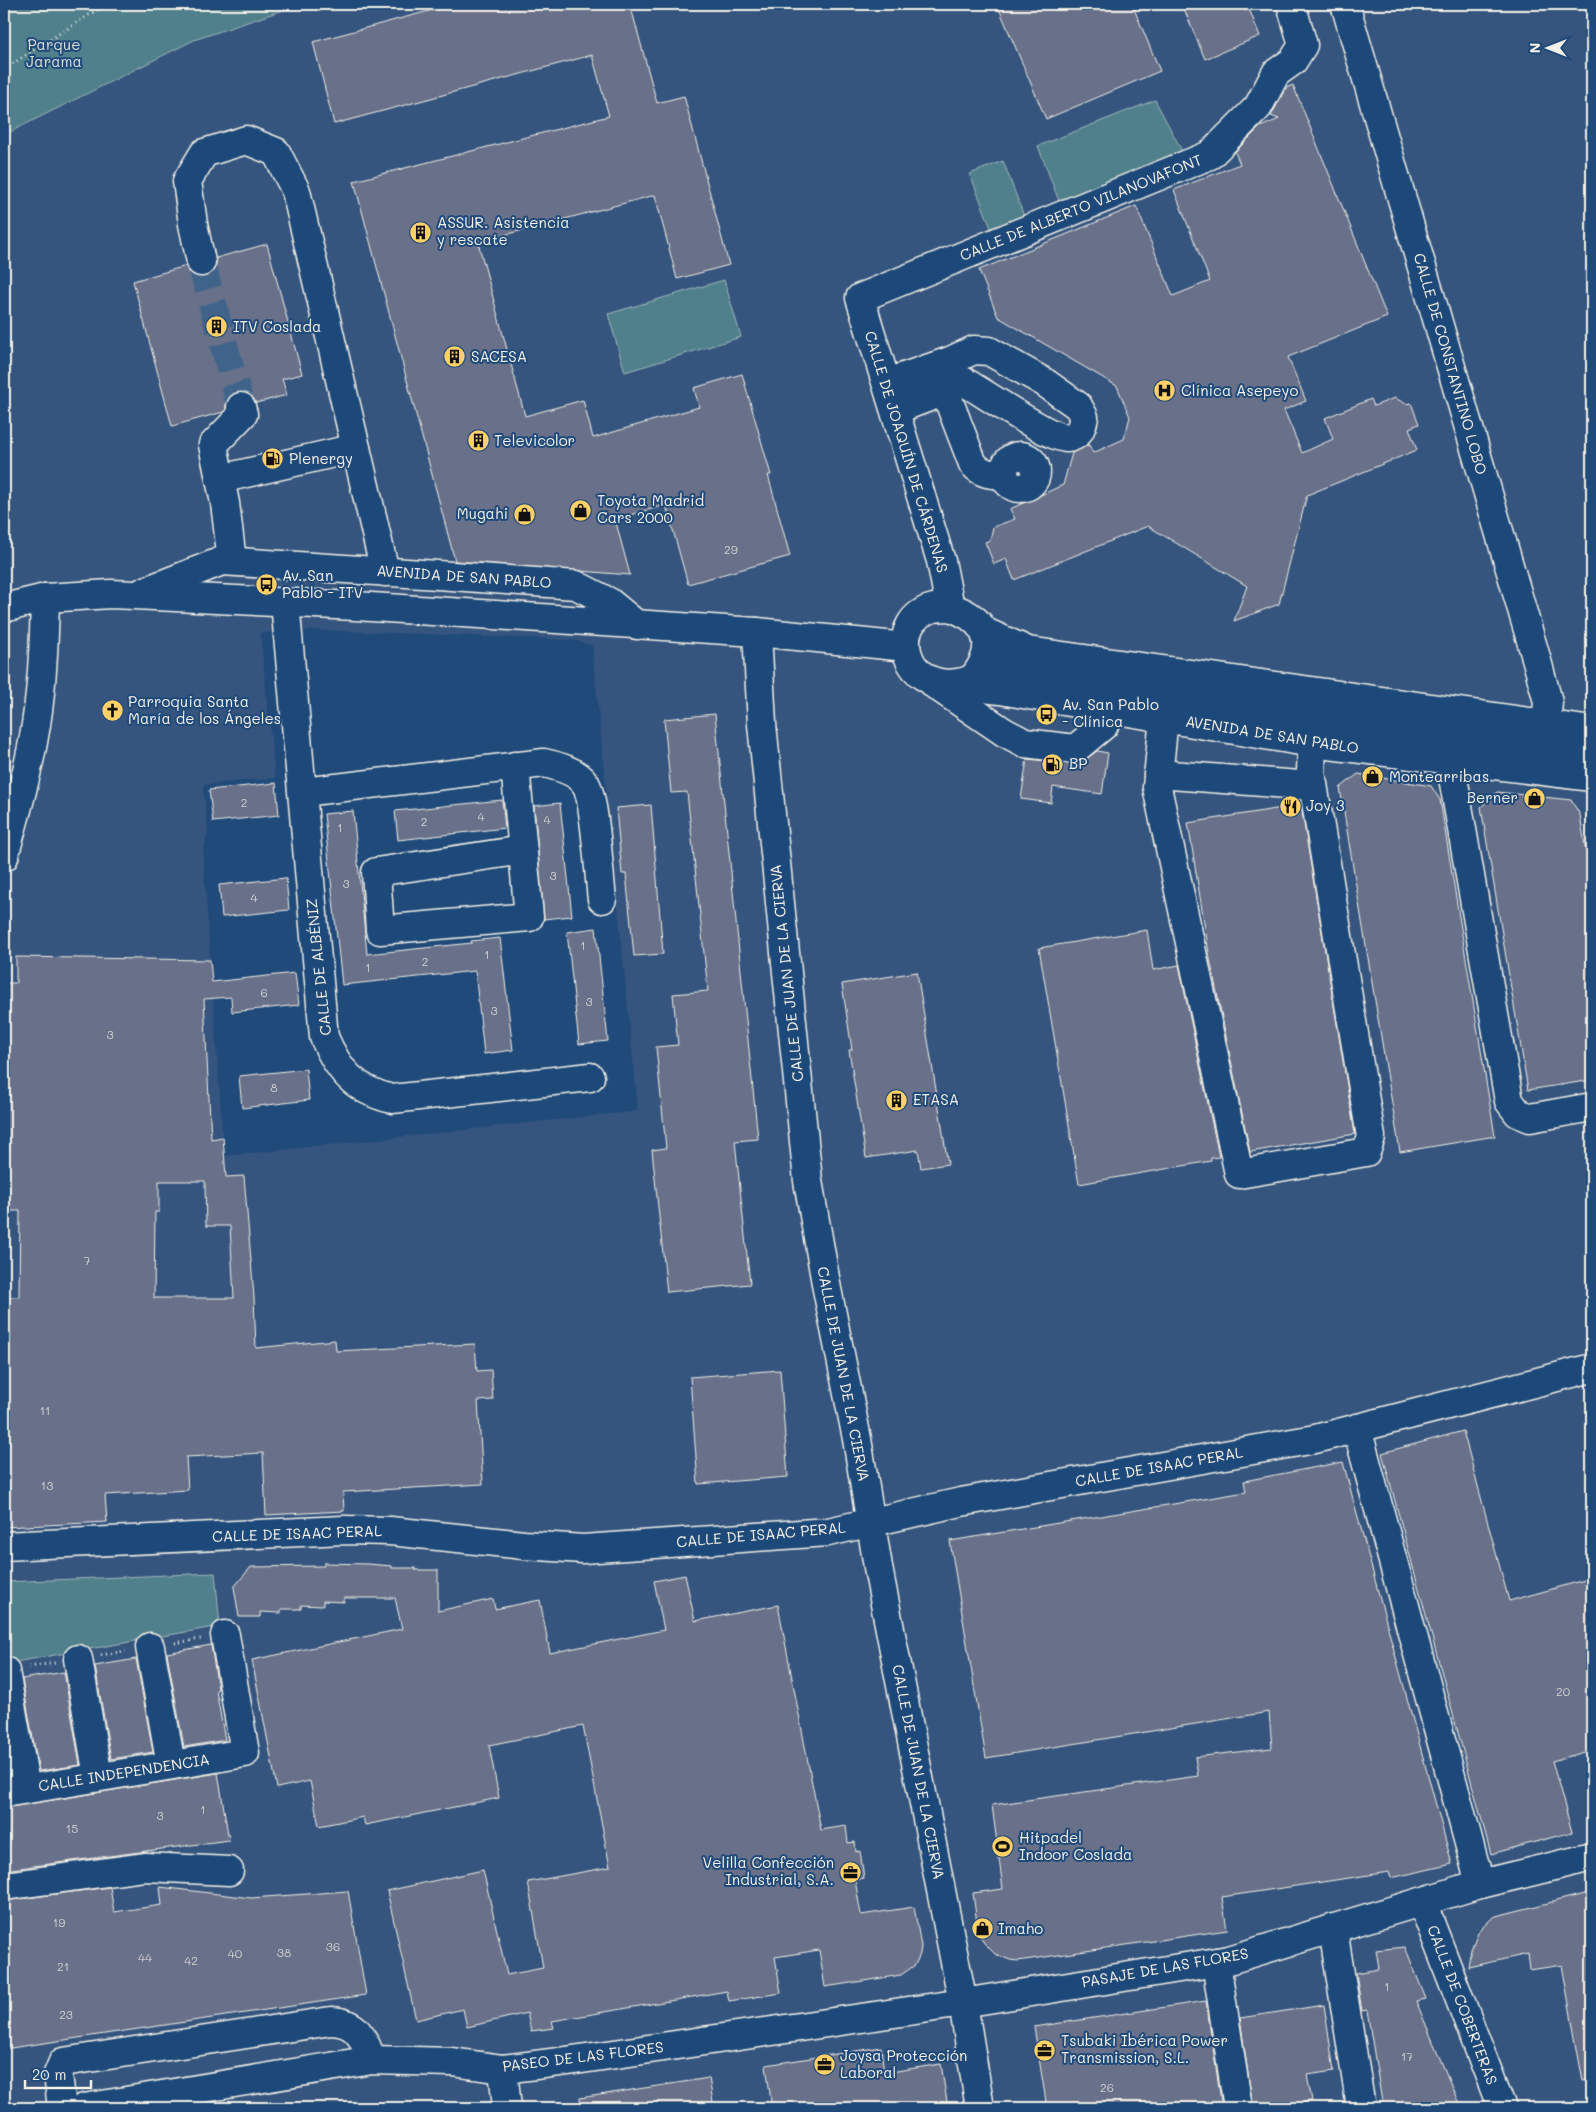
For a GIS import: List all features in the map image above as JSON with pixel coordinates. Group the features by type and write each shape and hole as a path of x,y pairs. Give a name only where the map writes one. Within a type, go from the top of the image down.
{"street":[{"name":"CALLE DE ALBERTO VILANOVAFONT","path":"860,298 1210,155 1258,107 1276,73 1293,61 1303,45 1291,4"},
{"name":"CALLE DE CONSTANTINO LOBO","path":"1345,4 1537,661 1548,702 1546,725"},
{"path":"201,262 187,181 204,153 246,140 276,152 296,191 384,572"},
{"name":"CALLE DE JOAQUÍN DE CÁRDENAS","path":"860,298 940,561 950,607"},
{"path":"887,383 950,361 974,350 989,351 1044,382 1078,406 1084,417 1081,430 1074,437 1065,439 1048,432 963,381 945,391 895,410"},
{"path":"945,391 973,464 980,472 992,475 1004,474"},
{"path":"232,561 225,503 213,446 243,414 241,407"},
{"path":"220,479 356,448"},
{"name":"AVENIDA DE SAN PABLO","path":"134,595 222,561 232,561 576,585 609,602 638,625"},
{"name":"AVENIDA DE SAN PABLO","path":"4,608 45,598 111,594 285,602 757,632 906,647"},
{"path":"4,857 25,782 34,740 43,661 45,598"},
{"name":"CALLE DE ALBÉNIZ","path":"285,602 324,1037 339,1068 355,1083 374,1094 392,1099 590,1077"},
{"path":"925,678 940,683 953,684 964,682 972,678 984,661 987,644 985,632 976,619 965,612 950,607 934,608 922,614 912,623 907,634 908,660 915,671 925,678 1004,732 1025,743 1075,749 1104,725 1110,709"},
{"name":"CALLE DE JUAN DE LA CIERVA","path":"757,632 762,724 808,1181 857,1439 878,1573 963,2003 980,2108"},
{"path":"985,632 1028,651 1592,731"},
{"name":"AVENIDA DE SAN PABLO","path":"984,661 1007,669 1371,725 1591,776"},
{"name":"AVENIDA DE SAN PABLO","path":"953,684 1312,743 1591,776"},
{"path":"1164,718 1157,787 1239,1174 1366,1152 1371,1137 1313,786 1311,772 1312,743"},
{"path":"1450,760 1509,1101 1518,1113 1530,1118 1592,1107"},
{"path":"303,792 544,763 564,767 585,783 592,803 602,898"},
{"path":"515,766 523,850 529,917 380,930 376,872 523,850"},
{"path":"1158,774 1313,786"},
{"name":"CALLE DE ISAAC PERAL","path":"4,1546 344,1530 390,1531 583,1549 828,1532 961,1502 1315,1439 1592,1368"},
{"path":"1357,1428 1480,1884"},
{"name":"CALLE INDEPENDENCIA","path":"15,1791 245,1753 225,1635"},
{"path":"150,1648 171,1764"},
{"path":"78,1659 98,1777"},
{"path":"5,1671 15,1791"},
{"name":"PASAJE DE LAS FLORES","path":"963,2003 1229,1960 1480,1884 1592,1857"},
{"path":"4,1886 145,1867 230,1871"},
{"name":"CALLE DE COBERTERAS","path":"1422,1902 1502,2108"},
{"path":"1333,1929 1361,2108"},
{"path":"1216,1962 1238,2108"},
{"name":"PASEO DE LAS FLORES","path":"84,2108 372,2060 452,2062 503,2069 963,2003"},
{"path":"62,2108 58,2074 63,2062 331,2021 344,2022 353,2026 365,2043 372,2060"},
{"path":"503,2069 507,2108"}],"path":[{"path":"4,69 106,4"},
{"path":"5,1671 225,1635"}],"shaded area":[{"path":"267,4 1592,4 1592,2108 4,2108 4,135","holes":["317,630 575,640 592,646 638,1111 224,1156 203,853 208,831 203,785 275,778 260,633"]}],"green space":[{"name":"Parque Jarama","path":"4,4 301,4 194,40 4,135"},
{"path":"1155,100 1182,151 1059,201 1038,146"},
{"path":"1003,161 1024,216 991,228 970,174"},
{"path":"724,280 741,337 625,372 608,314"},
{"path":"215,1573 220,1626 4,1664 4,1582"}],"building":[{"path":"455,4 630,4 657,103 684,96 729,265 677,279 655,195 478,242 525,416 583,400 593,438 699,407 694,388 742,374 771,475 768,475 790,556 688,584 666,505 615,519 630,575 455,561 354,181 609,116 592,55 334,124 313,42"},
{"path":"997,4 1132,4 1160,71 1046,119"},
{"path":"1182,4 1242,4 1245,11 1249,9 1260,36 1205,59"},
{"name":"Clínica Asepeyo","path":"1293,85 1387,317 1288,357 1306,401 1284,410 1302,453 1333,439 1325,418 1371,399 1374,406 1395,398 1406,404 1411,403 1419,424 1409,428 1417,450 1307,495 1279,604 1234,621 1247,586 1148,526 1014,580 1006,559 994,564 985,542 990,540 993,527 1015,519 1010,509 1063,485 1072,453 1089,445 1093,453 1124,439 1130,417 1117,386 998,317 979,270 1136,206 1173,296 1210,281 1174,190 1240,164 1235,152 1260,127 1279,119 1271,116 1286,88"},
{"name":"ITV Coslada","path":"267,244 302,374 282,379 287,395 256,403 251,395 237,392 229,397 226,409 223,412 172,426 133,281 186,266 190,273 196,277 205,277 211,274 216,267 216,258"},
{"path":"715,714 758,1139 735,1141 750,1284 667,1292 652,1150 666,1148 656,1047 678,1045 673,994 708,991 687,792 671,793 664,719"},
{"path":"1097,751 1108,753 1102,794 1053,787 1051,803 1021,799 1027,759 1079,764"},
{"path":"1358,774 1431,786 1440,800 1495,1136 1400,1152 1340,788"},
{"path":"276,783 279,815 213,822 209,790"},
{"path":"1497,792 1571,800 1580,815 1592,889 1592,1080 1528,1090 1481,807"},
{"path":"502,800 505,828 398,840 395,811"},
{"path":"560,803 572,916 544,919 534,806"},
{"path":"651,805 663,954 634,956 626,874 622,874 616,808"},
{"path":"1301,805 1355,1134 1250,1152 1210,959 1188,823"},
{"path":"353,811 367,954 472,943 471,941 500,938 513,1050 484,1054 475,971 342,985 324,814"},
{"path":"286,878 289,910 222,917 219,885"},
{"path":"596,928 608,1041 579,1044 567,932"},
{"path":"1147,930 1153,970 1179,965 1219,1157 1211,1158 1211,1161 1079,1184 1039,948"},
{"path":"16,957 210,960 212,982 295,973 299,1005 232,1012 231,997 204,999 211,1139 223,1137 226,1177 244,1176 254,1297 256,1348 335,1340 336,1351 475,1344 477,1371 491,1370 493,1400 478,1401 483,1484 343,1492 344,1511 266,1515 263,1453 186,1457 188,1490 105,1495 107,1522 4,1527 4,1297 19,1297 20,1211 4,1211 6,1005 4,1005 4,983 16,983","holes":["159,1181 205,1181 206,1226 230,1226 234,1298 154,1298 155,1212 159,1212"]},
{"name":"ETASA","path":"917,972 948,1164 921,1168 918,1150 866,1158 849,1050 852,1050 842,984"},
{"path":"306,1069 309,1100 242,1108 239,1076"},
{"path":"780,1370 788,1477 698,1484 690,1377"},
{"path":"1463,1431 1509,1601 1592,1578 1592,1750 1552,1761 1572,1832 1491,1854 1382,1453"},
{"path":"1343,1462 1452,1864 1391,1878 1389,1872 1222,1897 1227,1930 1018,1961 995,1954 984,1943 978,1931 973,1893 1003,1889 992,1805 1198,1776 1195,1757 1272,1748 1269,1712 986,1758 950,1541 1246,1492 1244,1481"},
{"path":"324,1563 368,1564 392,1566 392,1568 415,1568 415,1570 438,1570 438,1611 493,1599 495,1609 540,1600 550,1653 664,1630 654,1581 685,1575 695,1621 778,1605 821,1830 846,1826 848,1843 855,1842 856,1852 860,1851 864,1878 855,1880 861,1915 914,1907 921,1946 915,1965 901,1975 825,1987 819,1950 775,1957 781,1993 729,2001 727,1991 552,2021 554,2028 531,2031 527,2013 467,2027 463,2009 416,2020 387,1891 483,1870 507,1975 543,1968 528,1882 610,1867 583,1726 489,1745 499,1798 365,1825 363,1817 319,1826 310,1781 277,1788 252,1660 402,1629 395,1598 344,1598 344,1602 323,1601 323,1606 301,1605 301,1609 281,1609 281,1613 260,1612 260,1617 239,1617 234,1587 251,1567 324,1566"},
{"path":"211,1645 218,1689 216,1690 225,1740 184,1747 167,1653"},
{"path":"136,1659 153,1752 111,1759 95,1666"},
{"path":"64,1672 80,1765 39,1771 22,1679"},
{"path":"218,1773 229,1840 4,1870 4,1808"},
{"path":"110,1887 114,1912 162,1905 160,1887 251,1898 348,1891 366,1995 4,2049 4,1901"},
{"path":"1592,1892 1592,2081 1583,2082 1562,1965 1530,1970 1528,1954 1468,1967 1471,1949 1478,1932 1491,1919 1496,1916"},
{"path":"1405,1947 1426,1999 1416,2001 1459,2104 1434,2108 1383,2108 1367,2010 1362,2011 1356,1973 1379,1969 1376,1950"},
{"path":"1206,2001 1222,2108 1047,2108 1034,2027"},
{"path":"1324,2005 1334,2071 1307,2075 1312,2101 1269,2108 1253,2108 1240,2018"},
{"path":"881,2047 884,2073 941,2064 948,2108 772,2108 766,2065"},
{"path":"709,2078 714,2108 580,2108 580,2098"}],"tunnel":[{"path":"201,262 241,407"}],"place":[{"name":"ASSUR. Asistencia y rescate","path":"421,232"},
{"name":"ITV Coslada","path":"217,327"},
{"name":"SACESA","path":"455,357"},
{"name":"Clínica Asepeyo","path":"1165,391"},
{"name":"Televicolor","path":"478,441"},
{"name":"Plenergy","path":"273,459"},
{"name":"Toyota Madrid Cars 2000","path":"581,510"},
{"name":"Mugahi","path":"524,514"},
{"name":"Av. San Pablo - ITV","path":"266,585"},
{"name":"Parroquia Santa María de los Ángeles","path":"112,711"},
{"name":"Av. San Pablo - Clínica","path":"1046,714"},
{"name":"BP","path":"1053,764"},
{"name":"Montearribas","path":"1373,777"},
{"name":"Berner","path":"1534,798"},
{"name":"Joy 3","path":"1290,806"},
{"name":"ETASA","path":"897,1100"},
{"name":"Hitpadel Indoor Coslada","path":"1003,1847"},
{"name":"Velilla Confección Industrial, S.A.","path":"850,1872"},
{"name":"Imaho","path":"982,1929"},
{"name":"Tsubaki Ibérica Power Transmission, S.L.","path":"1045,2050"},
{"name":"Joysa Protección Laboral","path":"824,2065"}]}
